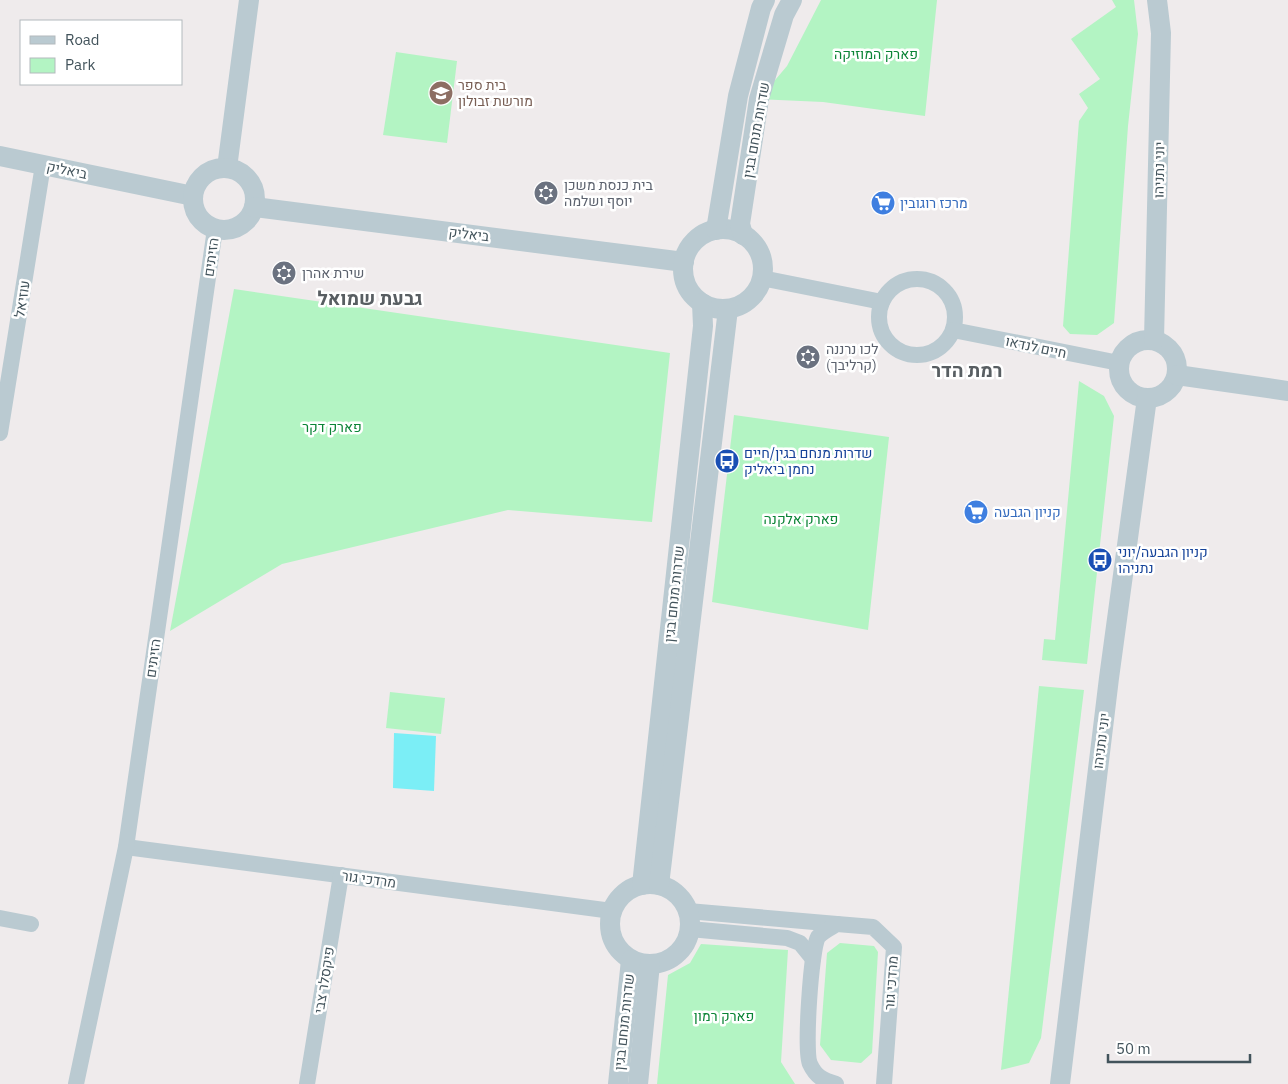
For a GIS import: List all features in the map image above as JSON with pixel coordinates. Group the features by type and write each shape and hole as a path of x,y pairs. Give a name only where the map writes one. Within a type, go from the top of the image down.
{"street":[{"path":"227,168 249,0"},
{"name":"שדרות מנחם בגין","path":"716,230 738,96 761,8 766,0"},
{"name":"שדרות מנחם בגין","path":"743,235 740,224 759,99 784,15 792,0"},
{"name":"יוני נתניהו","path":"1154,340 1161,33 1157,0"},
{"name":"ביאליק","path":"0,156 193,196"},
{"name":"עוזיאל","path":"0,432 43,165"},
{"path":"227,168 237,171 252,186 255,196 254,207 243,224 235,228 215,229 198,216 194,207 193,196 195,187 208,172 227,168"},
{"name":"ביאליק","path":"254,207 684,262"},
{"name":"הזיתים","path":"76,1084 126,847 215,229"},
{"path":"716,230 730,230 743,235 753,242 760,253 763,266 758,290 740,306 728,309 714,308 702,303 692,295 686,285 683,273 688,250 695,241 716,230"},
{"path":"762,278 882,302"},
{"path":"922,280 933,283 950,298 954,308 953,330 948,340 930,353 919,355 906,354 895,348 886,339 880,328 879,315 882,302 898,284 922,280"},
{"name":"שדרות מנחם בגין","path":"651,885 703,326 702,303"},
{"name":"שדרות מנחם בגין","path":"651,885 728,309"},
{"name":"חיים לנדאו","path":"953,330 1119,364"},
{"path":"1144,339 1154,340 1168,347 1174,355 1177,375 1166,392 1147,398 1129,391 1122,384 1119,364 1126,349 1134,342 1144,339"},
{"path":"1177,375 1288,391"},
{"name":"יוני נתניהו","path":"1060,1084 1109,678 1147,398"},
{"name":"מרדכי גור","path":"126,847 612,911"},
{"name":"פיקסלר צבי","path":"307,1084 341,875"},
{"path":"651,885 676,895 689,920 681,950 672,958 650,964 631,960 622,953 610,934 612,911 618,899 629,890 651,885"},
{"path":"0,918 31,924"},
{"path":"689,920 786,938 800,943 813,959"},
{"name":"מרדכי גור","path":"689,920 837,924 873,927 894,947 884,1084"},
{"path":"836,1084 819,1078 809,1062 813,959 818,937 837,924"},
{"name":"שדרות מנחם בגין","path":"618,1084 631,960"},
{"name":"שדרות מנחם בגין","path":"638,1084 650,964"}],"green space":[{"name":"פארק המוזיקה","path":"821,0 937,0 925,116 823,102 759,99 787,66"},
{"path":"1112,0 1134,0 1138,34 1128,126 1114,323 1097,335 1070,334 1063,326 1079,121 1088,108 1079,94 1100,79 1071,39 1116,7"},
{"path":"396,52 457,61 447,143 383,135"},
{"name":"פארק דקר","path":"234,289 670,353 652,522 508,510 282,564 170,631"},
{"path":"1079,381 1104,396 1114,416 1087,664 1042,660 1044,639 1055,640"},
{"name":"פארק אלקנה","path":"734,415 889,437 868,630 712,602"},
{"path":"1039,686 1084,690 1041,1038 1029,1063 1001,1070"},
{"path":"390,692 445,698 441,734 386,728"},
{"path":"840,943 874,946 878,952 872,1053 861,1063 831,1060 820,1045 827,953"},
{"name":"פארק רמון","path":"701,944 788,950 781,1062 795,1084 657,1084 668,975 690,963"}],"water":[{"path":"394,733 436,736 434,791 393,788"}],"place":[{"name":"בית ספר מורשת זבולון","path":"441,93"},
{"name":"בית כנסת משכן יוסף ושלמה","path":"546,193"},
{"name":"מרכז רוגובין","path":"883,203"},
{"name":"שירת אהרן","path":"284,273"},
{"name":"לכו נרננה (קרליבך)","path":"808,357"},
{"name":"שדרות מנחם בגין/חיים נחמן ביאליק","path":"727,461"},
{"name":"קניון הגבעה","path":"976,512"},
{"name":"קניון הגבעה/יוני נתניהו","path":"1100,560"}],"district":[{"name":"גבעת שמואל","path":"370,298"},
{"name":"רמת הדר","path":"967,370"}]}
